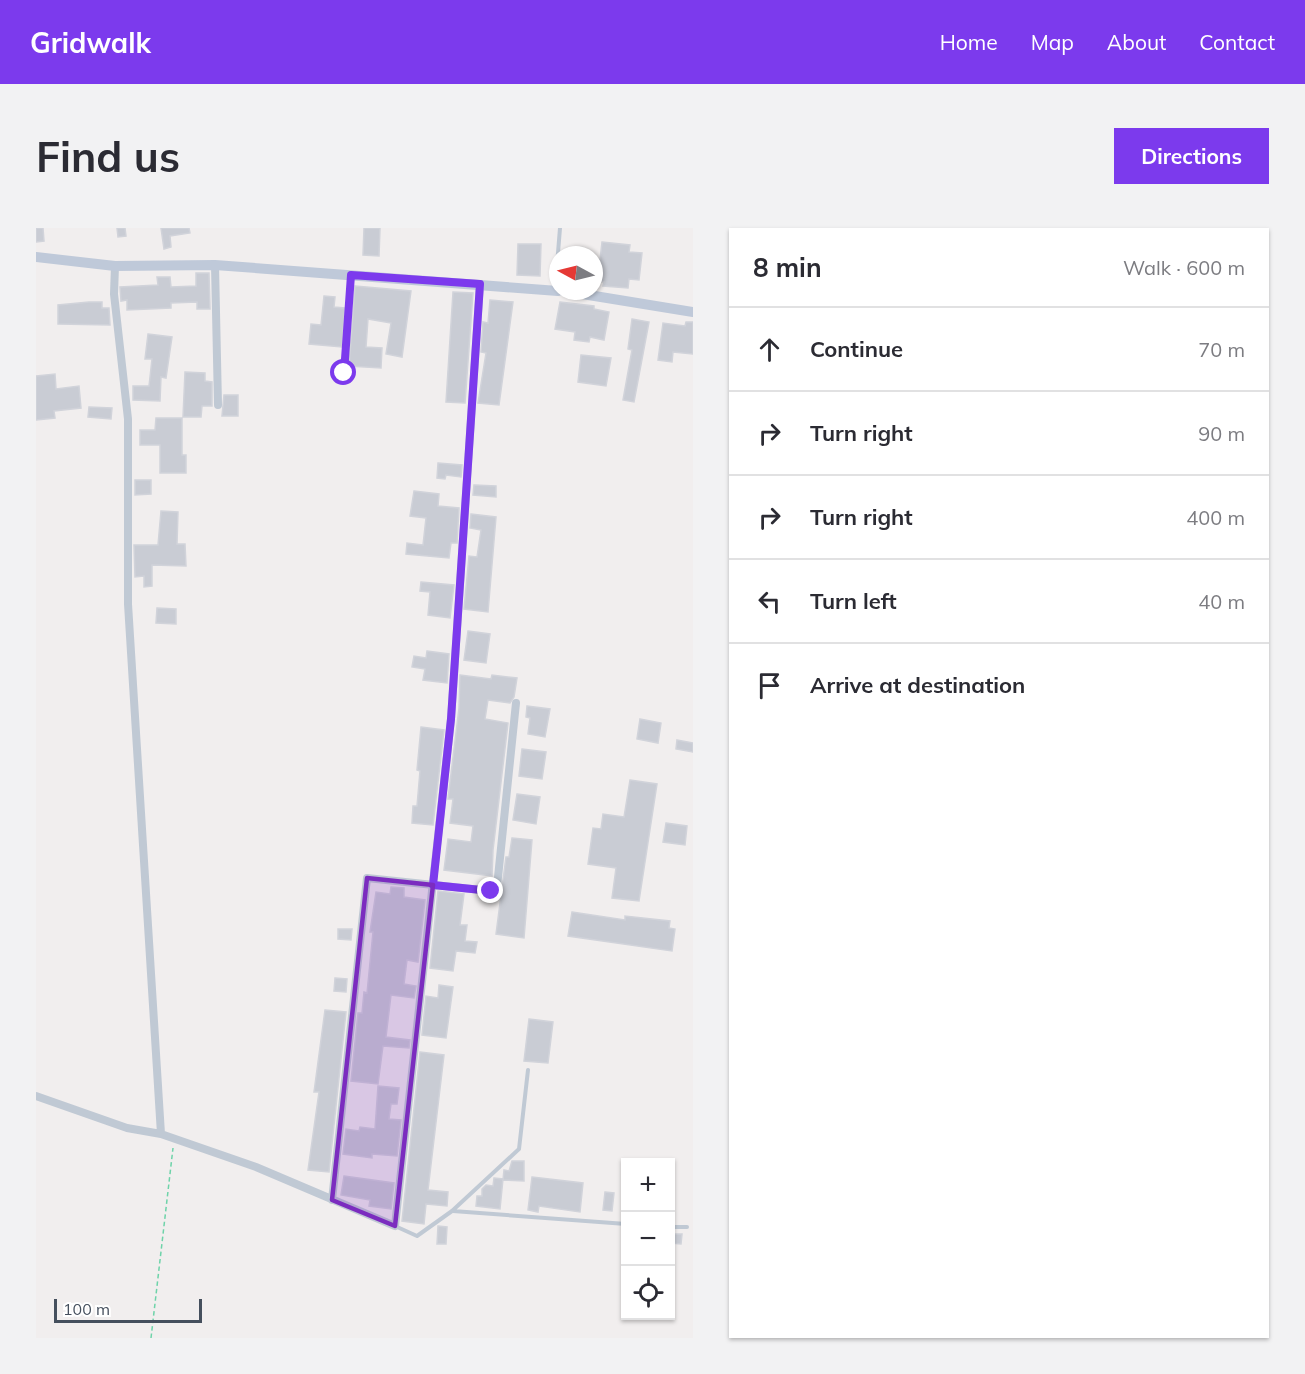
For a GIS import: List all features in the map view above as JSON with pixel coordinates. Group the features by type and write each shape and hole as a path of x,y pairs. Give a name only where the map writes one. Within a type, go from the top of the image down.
{"street":[{"path":"36,257 115,266 215,265 549,290"},
{"path":"215,265 218,405"},
{"path":"115,266 114,294 128,419 128,604 160,1134"},
{"path":"36,1096 127,1128 160,1134 237,1160 395,1226 451,719 480,284"},
{"path":"603,298 693,312"},
{"path":"332,1200 367,878 491,891 497,887 516,703"}],"lane":[{"path":"560,228 560,246"},
{"path":"344,373 351,275"},
{"path":"395,1226 417,1236 452,1210 519,1149 528,1070"},
{"path":"452,1210 621,1224"},
{"path":"675,1227 687,1227"}],"path":[{"path":"152,1338 174,1149 160,1134"}],"highlighted area":[{"path":"367,878 433,885 395,1226 332,1200"}],"building":[{"path":"36,228 43,228 44,241 36,242"},
{"path":"117,228 125,228 126,236 118,237"},
{"path":"161,228 189,228 190,233 170,236 171,247 164,249"},
{"path":"364,228 380,228 379,256 363,255"},
{"path":"602,242 630,245 629,252 642,253 639,280 629,279 628,288 603,286"},
{"path":"518,244 541,244 540,276 517,275"},
{"path":"196,273 209,273 210,309 197,309 197,302 171,303 171,308 127,310 127,300 121,301 120,287 158,285 157,277 170,277 171,287 196,286"},
{"path":"355,286 411,291 402,357 386,354 391,323 368,319 366,347 382,348 381,368 349,366"},
{"path":"453,292 473,293 465,403 446,402"},
{"path":"324,296 335,297 334,307 345,308 342,347 309,344 311,324 321,325"},
{"path":"490,300 513,302 499,405 478,403 486,353 481,352 483,322 488,323"},
{"path":"102,302 102,308 109,308 110,325 58,324 58,305"},
{"path":"560,302 594,306 594,309 609,312 604,340 590,337 589,342 574,340 575,332 555,329"},
{"path":"632,319 649,322 634,402 623,400 632,350 628,349"},
{"path":"686,322 693,322 693,354 673,352 672,362 658,360 663,323 685,326"},
{"path":"148,334 172,337 166,378 161,377 160,401 133,400 133,386 149,386 152,359 145,359"},
{"path":"581,355 611,358 606,386 578,382"},
{"path":"185,372 205,373 205,381 212,382 212,406 202,406 201,417 183,417"},
{"path":"55,374 56,389 79,386 81,408 54,411 55,418 36,420 36,376"},
{"path":"224,395 238,395 238,416 222,416"},
{"path":"89,407 112,408 111,419 88,417"},
{"path":"156,418 182,418 182,455 186,455 186,473 160,473 160,445 140,445 140,430 155,430"},
{"path":"438,463 462,465 461,477 446,475 445,479 437,478"},
{"path":"135,480 151,480 151,494 135,495"},
{"path":"474,485 496,486 496,497 473,495"},
{"path":"414,491 439,494 438,506 459,508 457,543 451,543 449,558 406,554 407,543 423,545 426,518 410,516"},
{"path":"161,511 178,512 177,544 185,544 186,566 152,565 152,586 144,587 144,576 135,577 134,545 158,545"},
{"path":"471,514 496,517 488,612 464,609 469,556 477,557 481,530 470,528"},
{"path":"421,582 454,585 450,618 428,615 430,592 420,591"},
{"path":"157,608 176,609 176,624 156,623"},
{"path":"468,631 490,634 486,663 464,660"},
{"path":"427,651 449,654 447,683 423,680 425,669 412,667 414,656 426,658"},
{"path":"460,675 491,679 492,675 517,678 514,697 510,703 488,700 485,719 508,723 492,876 444,870 448,839 471,842 473,826 450,823 453,799 448,799 459,708"},
{"path":"527,706 550,709 545,737 528,734 530,718 526,717"},
{"path":"640,719 661,723 658,743 637,739"},
{"path":"421,727 444,730 433,825 412,823 413,806 417,806 420,771 417,770"},
{"path":"677,740 693,743 693,752 676,749"},
{"path":"522,749 546,752 542,779 519,776"},
{"path":"630,780 657,784 639,901 612,898 616,868 588,864 593,828 601,829 603,814 624,817"},
{"path":"517,794 540,797 536,824 513,820"},
{"path":"666,823 687,826 685,845 663,842"},
{"path":"512,838 532,840 524,938 496,934 506,857 509,857"},
{"path":"391,887 404,888 404,897 425,900 418,962 407,960 404,984 416,986 414,998 391,995 386,1037 410,1040 409,1048 383,1046 378,1084 351,1081 358,1013 362,1013 364,992 367,993 373,932 370,932 376,892 390,894"},
{"path":"438,891 464,894 460,925 467,925 465,941 477,942 475,953 456,951 453,971 430,968"},
{"path":"572,912 625,920 625,916 670,921 669,928 675,929 672,951 568,936"},
{"path":"338,929 352,929 351,940 338,939"},
{"path":"335,978 347,979 346,992 334,991"},
{"path":"439,985 453,987 446,1038 422,1035 426,996 438,998"},
{"path":"325,1010 346,1012 329,1172 308,1170 319,1092 314,1092"},
{"path":"529,1019 553,1022 548,1063 524,1061"},
{"path":"420,1052 444,1055 428,1190 448,1192 447,1206 426,1204 424,1224 402,1221"},
{"path":"378,1086 399,1088 397,1104 391,1104 389,1119 401,1120 397,1156 372,1154 372,1158 343,1154 346,1129 359,1131 360,1127 375,1129"},
{"path":"512,1161 524,1161 524,1181 503,1180 504,1170 509,1171"},
{"path":"344,1176 394,1183 391,1209 369,1206 370,1200 341,1195"},
{"path":"532,1177 583,1183 580,1212 539,1206 538,1212 528,1210"},
{"path":"494,1178 503,1179 500,1209 476,1206 477,1196 482,1196 482,1189 486,1185 493,1186"},
{"path":"605,1192 614,1193 612,1211 603,1210"},
{"path":"438,1226 447,1227 446,1244 437,1244"},
{"path":"675,1234 682,1234 681,1244 675,1243"}],"route":[{"path":"344,373 351,275 480,284 458,632 433,885 491,891"}]}
